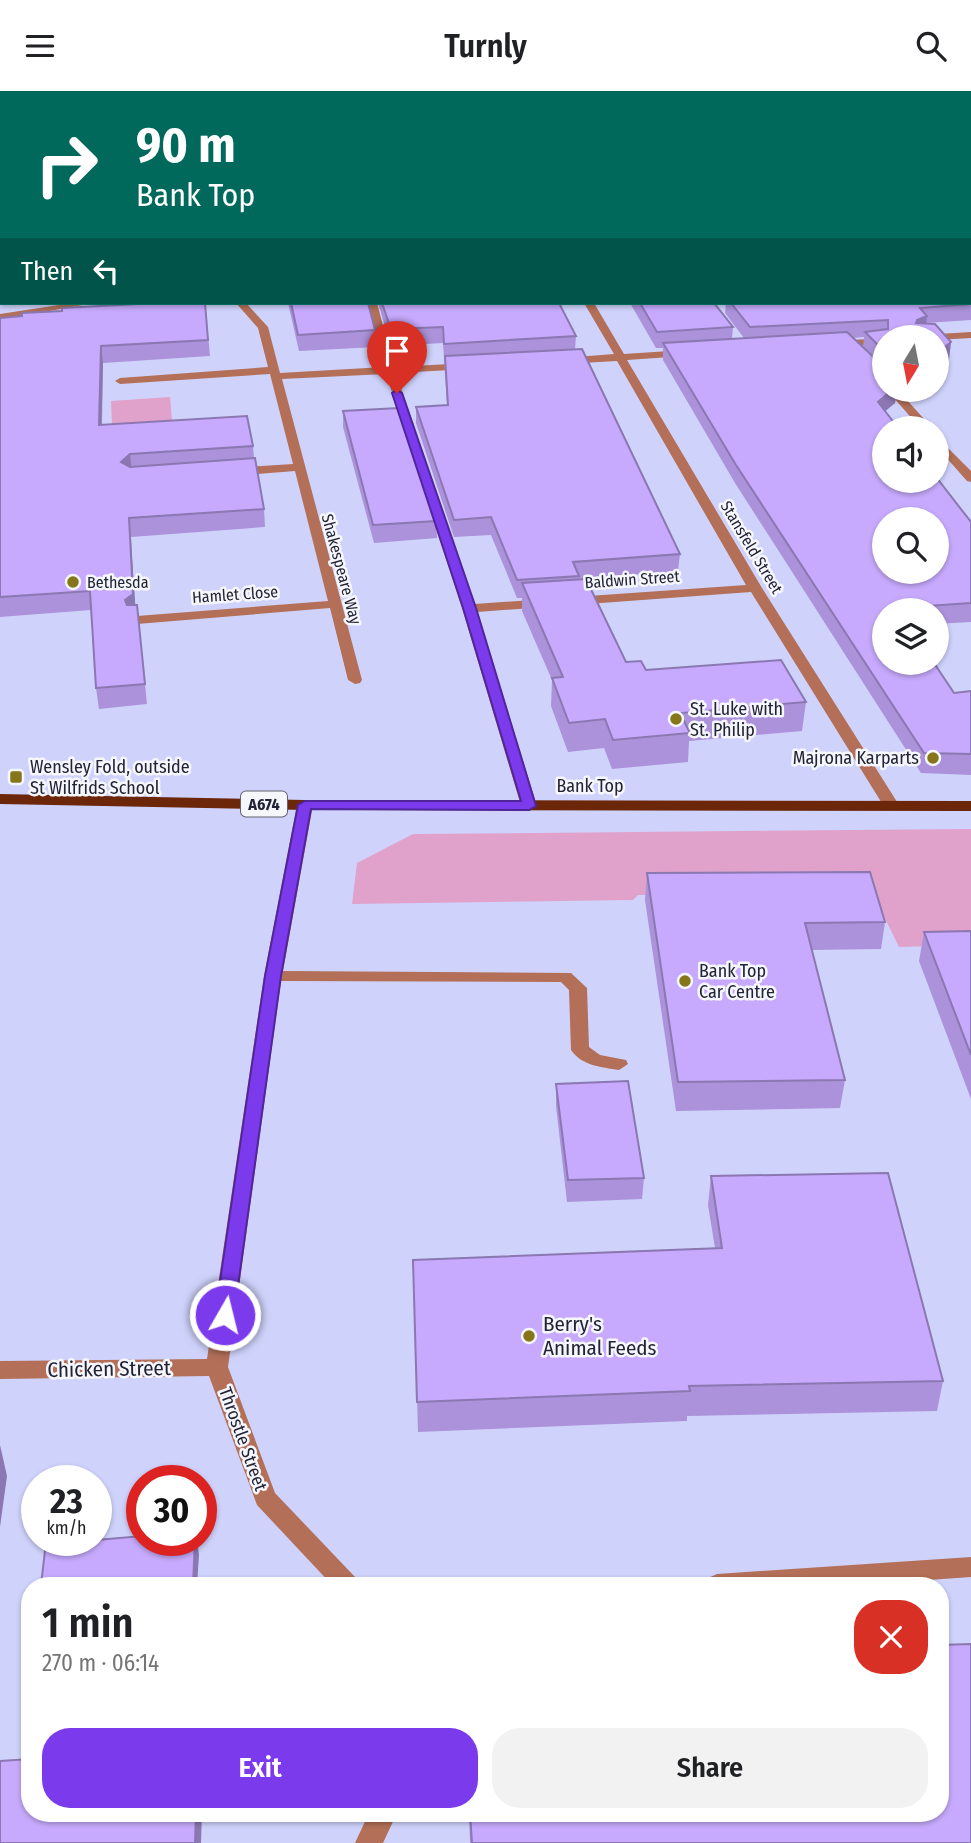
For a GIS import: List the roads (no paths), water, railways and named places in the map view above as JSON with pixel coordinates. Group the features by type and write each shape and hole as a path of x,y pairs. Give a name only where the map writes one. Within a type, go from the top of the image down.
{"main road":[{"name":"Bank Top","path":"0,799 305,805 971,806"}],"street":[{"path":"0,317 76,305"},
{"name":"Shakespeare Way","path":"243,305 262,327 276,373 355,680"},
{"path":"373,305 390,370 470,608 529,806"},
{"name":"Stansfeld Street","path":"590,305 755,588 891,806"},
{"path":"949,336 971,335"},
{"path":"823,345 872,342"},
{"path":"849,343 858,353"},
{"path":"551,362 702,352"},
{"path":"120,381 484,365"},
{"path":"949,452 969,472"},
{"path":"215,473 299,467"},
{"name":"Baldwin Street","path":"470,608 755,588"},
{"name":"Hamlet Close","path":"137,620 335,604"},
{"name":"Throstle Street","path":"305,805 273,976 217,1367 265,1498 339,1577"},
{"path":"273,976 565,977 579,988 580,1050 595,1060 619,1064"},
{"name":"Chicken Street","path":"0,1370 217,1367"},
{"path":"830,1577 971,1567"},
{"path":"369,1843 379,1822"}],"place":[{"name":"Bethesda","path":"73,582"},
{"name":"St. Luke with St. Philip","path":"676,719"},
{"name":"Majrona Karparts","path":"933,758"},
{"name":"Wensley Fold, outside St Wilfrids School","path":"16,777"},
{"name":"Bank Top Car Centre","path":"685,981"},
{"name":"Berry's Animal Feeds","path":"529,1336"}]}
